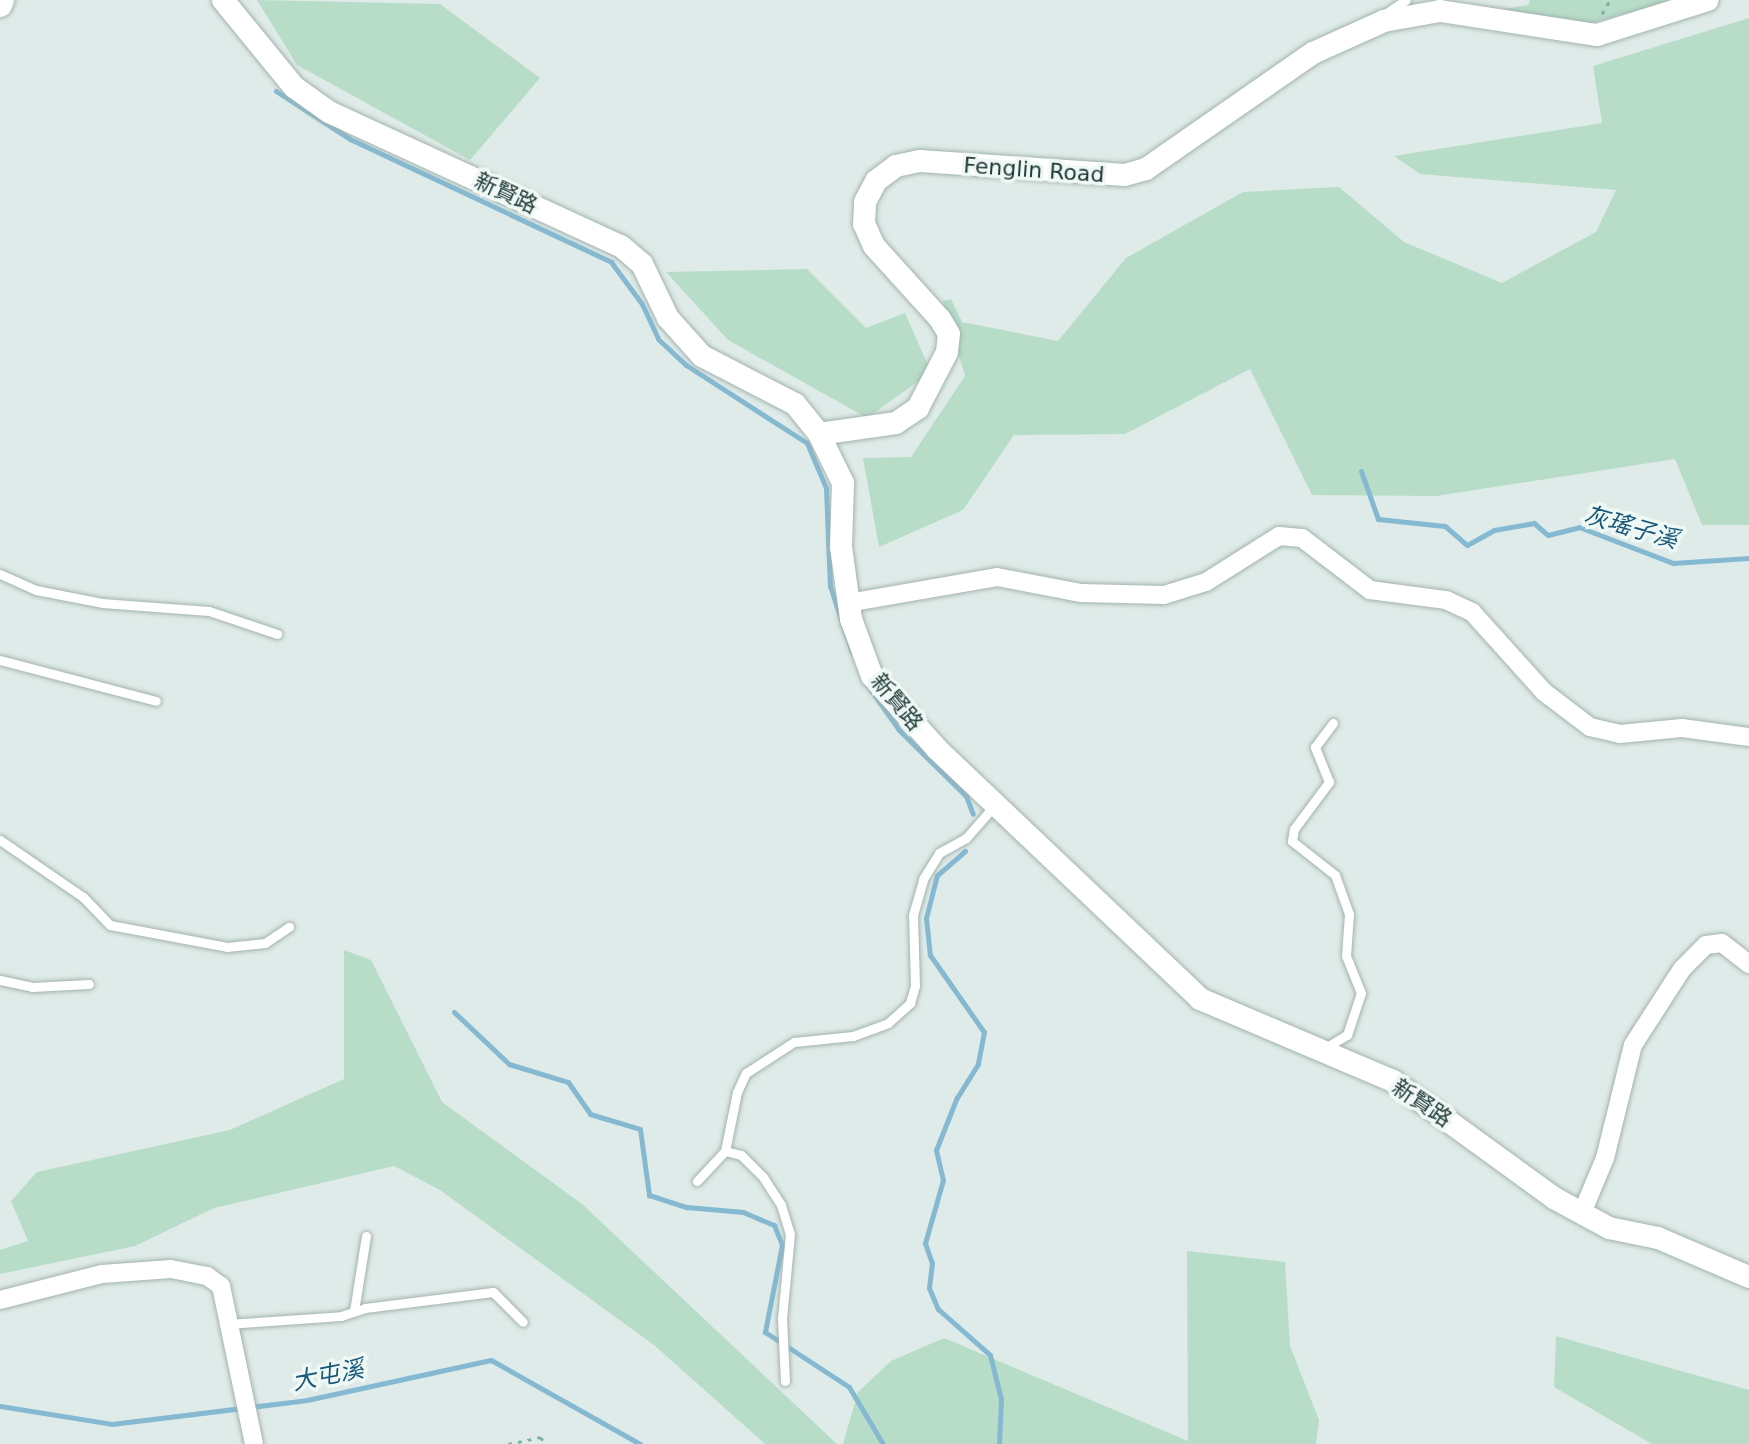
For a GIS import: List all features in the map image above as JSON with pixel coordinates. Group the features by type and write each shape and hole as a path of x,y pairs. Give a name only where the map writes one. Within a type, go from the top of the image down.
{"street":[{"name":"新賢路","path":"223,0 294,87 329,112 621,246 642,264 668,318 702,356 795,404 819,434 843,483 841,547 848,603 872,676 995,805 1200,999 1393,1081 1582,1213 1609,1228 1658,1238 1713,1258 1749,1277"},
{"name":"Fenglin Road","path":"819,434 896,423 918,408 947,352 949,334 940,319 874,246 864,224 865,202 876,181 896,166 920,161 1125,175 1146,169 1313,53 1384,21 1440,11 1597,35 1708,0"},
{"path":"848,603 997,577 1081,593 1164,595 1206,582 1279,536 1302,538 1370,590 1446,600 1472,612 1544,692 1590,727 1620,734 1682,728 1749,737"},
{"path":"1582,1213 1605,1158 1633,1045 1682,969 1706,945 1722,943 1749,964"},
{"path":"0,1300 70,1278 192,1271 221,1286 234,1363 253,1436"}],"lane":[{"path":"1355,33 1406,0"},
{"path":"0,574 36,590 102,603 209,611 277,634"},
{"path":"0,660 156,701"},
{"path":"1322,1050 1347,1035 1361,993 1346,956 1345,892 1335,875 1292,841 1294,829 1329,782 1315,747 1333,723"},
{"path":"697,1181 725,1151 737,1092 746,1073 771,1052 794,1042 853,1036 888,1023 910,1003 915,986 913,915 923,879 939,853 966,838 995,805"},
{"path":"0,840 83,897 110,925 227,947 265,943 289,927"},
{"path":"0,980 32,987 89,984"},
{"path":"725,1151 741,1155 763,1177 781,1205 790,1234 782,1318 785,1381"},
{"path":"354,1311 366,1236"},
{"path":"228,1324 493,1292 523,1322"}],"path":[{"path":"508,1444 540,1437 546,1444"}],"green space":[{"path":"257,0 440,4 540,78 470,160 297,65"},
{"path":"1530,0 1674,0 1591,23 1488,12 1528,5"},
{"path":"1749,18 1749,525 1702,525 1675,459 1436,496 1312,495 1250,369 1125,434 1014,435 963,510 879,547 863,458 911,457 965,376 943,301 951,299 962,322 1058,341 1126,258 1243,192 1339,187 1404,242 1502,283 1596,232 1616,190 1420,174 1394,156 1602,123 1593,66"},
{"path":"807,269 866,328 905,313 931,372 867,418 728,340 666,272"},
{"path":"344,950 371,960 442,1102 582,1204 837,1444 765,1444 654,1345 440,1190 394,1166 214,1208 135,1246 0,1274 0,1250 28,1241 11,1201 37,1172 230,1130 344,1079"},
{"path":"1187,1251 1285,1262 1290,1346 1319,1420 1316,1444 843,1444 858,1392 891,1361 944,1338 1188,1441"},
{"path":"1556,1336 1749,1390 1749,1444 1652,1444 1554,1387"}],"waterway":[{"path":"276,91 350,139 611,262 642,304 658,339 686,365 807,443 826,488 830,586 852,652"},
{"name":"灰瑤子溪","path":"1361,471 1378,519 1445,526 1467,545 1494,530 1534,523 1548,535 1579,527 1673,563 1749,558"},
{"path":"866,683 899,730 966,796 973,814"},
{"path":"965,851 937,875 926,918 930,955 984,1032 978,1064 957,1097 936,1150 943,1180 925,1243 932,1263 929,1288 938,1309 990,1355 1001,1399 999,1444"},
{"path":"454,1012 509,1064 568,1082 590,1114 640,1129 649,1195 687,1207 743,1212 774,1225 782,1245 765,1332 849,1387 883,1444"},
{"name":"大屯溪","path":"0,1406 112,1424 307,1400 491,1360 640,1444"}]}
